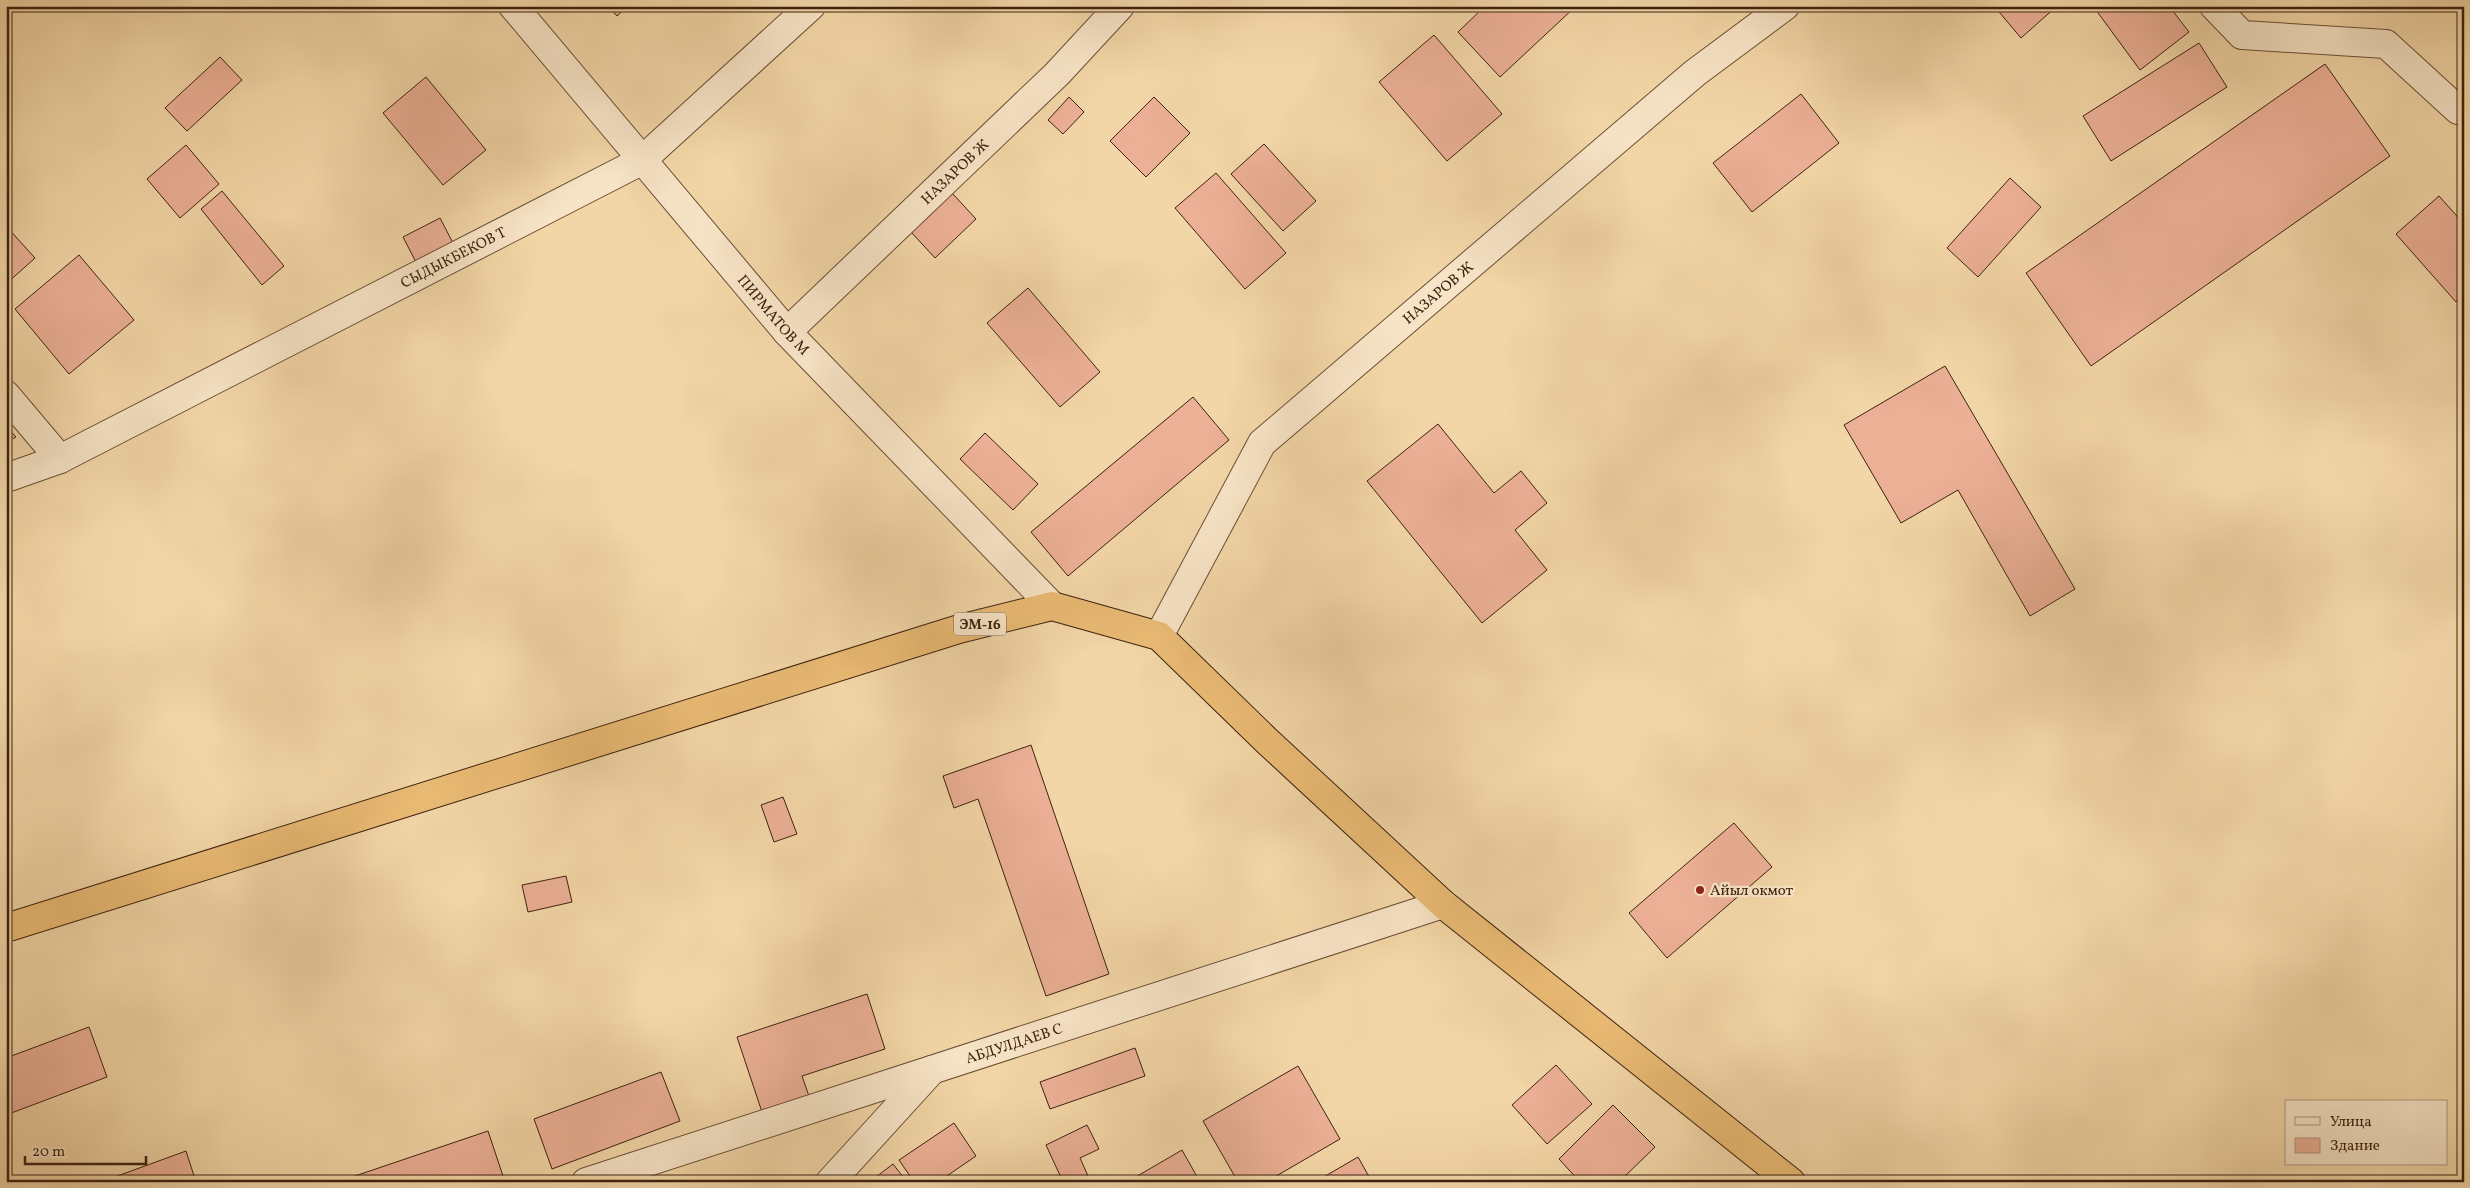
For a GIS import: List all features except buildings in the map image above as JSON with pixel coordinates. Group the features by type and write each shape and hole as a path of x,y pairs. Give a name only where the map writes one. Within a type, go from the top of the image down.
{"highway":[{"name":"ЭМ-16","path":"6,928 959,629 1052,606 1159,636 1267,741 1442,904 1791,1182"}],"street":[{"name":"ПИРМАТОВ М","path":"513,6 641,161 787,332 1052,606"},
{"name":"СЫДЫКБЕКОВ Т","path":"6,478 60,459 641,161 812,6"},
{"name":"НАЗАРОВ Ж","path":"787,332 1057,74 1120,6"},
{"name":"НАЗАРОВ Ж","path":"1159,636 1262,443 1695,73 1785,6"},
{"path":"2214,6 2242,35 2386,44 2458,110 2464,108"},
{"path":"6,395 60,459"},
{"name":"АБДУЛДАЕВ С","path":"586,1182 1442,904"},
{"path":"830,1182 932,1070"}],"place":[{"name":"Айыл окмот","path":"1700,890"}]}
